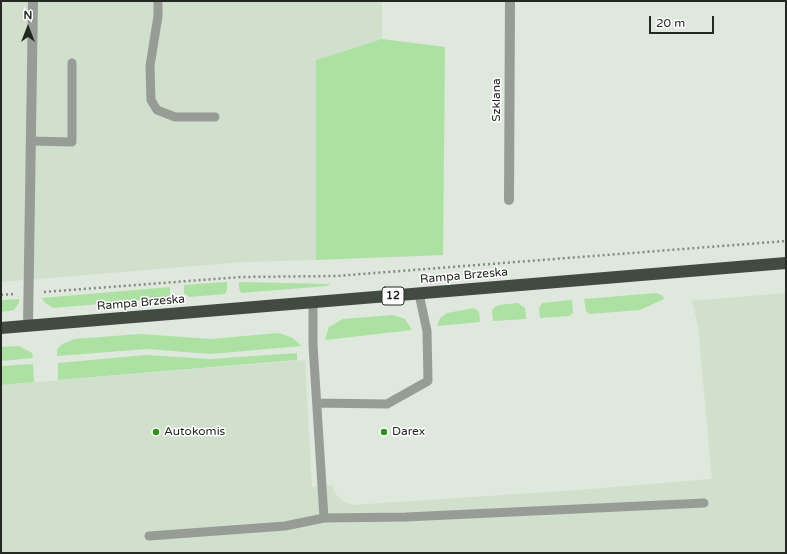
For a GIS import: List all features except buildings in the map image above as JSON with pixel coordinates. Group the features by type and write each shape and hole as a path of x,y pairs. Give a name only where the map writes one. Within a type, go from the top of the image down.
{"highway":[{"name":"Rampa Brzeska","path":"1,328 786,264"}],"street":[{"path":"28,326 33,1"},
{"name":"Szklana","path":"510,1 510,200"}],"lane":[{"path":"158,1 158,16 150,66 151,100 157,110 175,117 214,118"},
{"path":"31,141 72,142 72,63"},
{"path":"317,403 387,404 428,381 427,331 419,294"},
{"path":"312,302 324,518"},
{"path":"149,536 285,526 324,518 406,517 704,502"}],"path":[{"path":"1,295 241,277 336,276 786,241"}],"shaded area":[{"path":"1,1 382,1 382,39 316,60 316,260 243,262 1,282"},
{"path":"786,293 786,553 1,553 1,385 305,360 312,487 332,485 336,494 343,501 352,505 578,490 712,479 698,326 692,301"}],"green space":[{"path":"382,39 445,47 443,255 316,260 316,60"},
{"path":"227,282 227,290 225,294 189,297 184,293 184,285"},
{"path":"239,282 330,284 327,286 241,293"},
{"path":"170,287 170,294 167,298 53,308 45,303 42,298"},
{"path":"657,293 663,296 664,299 640,310 589,314 586,311 584,299"},
{"path":"19,299 19,303 14,310 1,312 1,300"},
{"path":"572,300 573,313 569,316 540,318 539,308 542,303"},
{"path":"518,303 525,308 526,319 493,321 492,310 495,307 499,305"},
{"path":"474,308 479,312 480,322 437,326 440,318 447,313"},
{"path":"393,315 405,319 412,330 325,340 329,327 343,319"},
{"path":"279,333 293,338 301,346 211,354 147,349 57,356 57,350 61,345 74,339 141,334 211,339"},
{"path":"19,346 32,353 33,358 1,361 1,347"},
{"path":"297,353 297,360 58,380 58,363 146,355 210,359"},
{"path":"33,364 34,382 1,385 1,366"}],"place":[{"name":"Autokomis","path":"156,432"},
{"name":"Darex","path":"384,432"}]}
